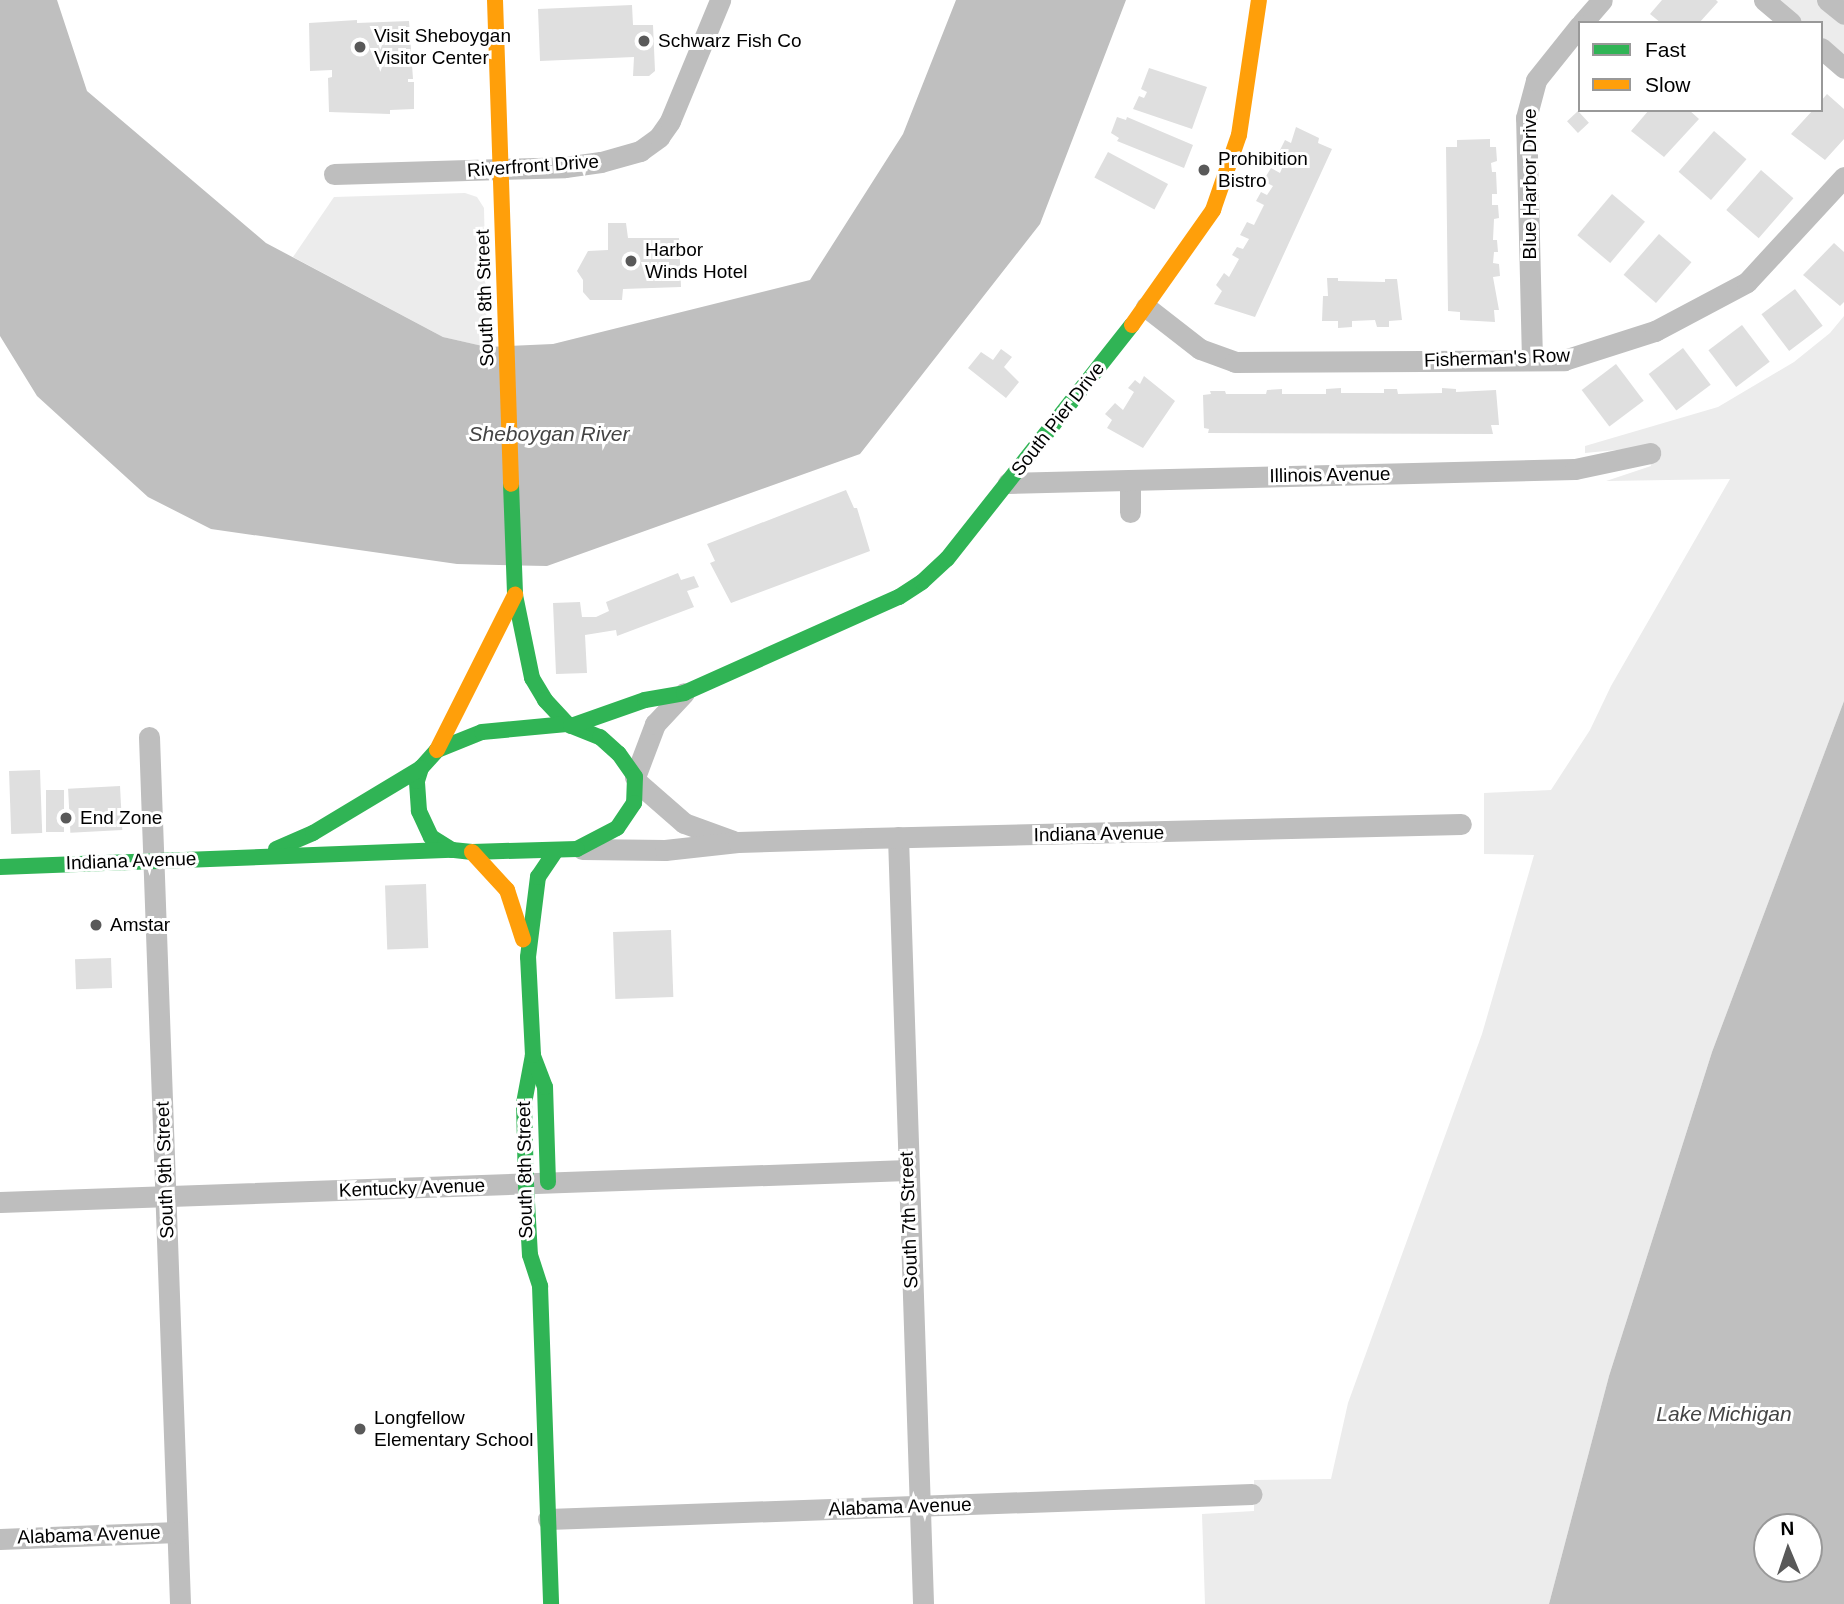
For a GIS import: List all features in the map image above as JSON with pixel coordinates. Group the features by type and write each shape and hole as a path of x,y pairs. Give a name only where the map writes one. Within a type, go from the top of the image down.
{"main road":[{"name":"South 8th Street","path":"495,0 515,596 532,678 569,725"},
{"name":"South Pier Drive","path":"569,725 645,701 684,693 900,597 922,582 947,559 1146,307 1213,210 1227,176 1244,111 1259,0"},
{"name":"South 8th Street","path":"437,750 515,596"},
{"path":"569,725 600,737 619,754 636,780 634,803 625,819 606,836 567,849 472,852 452,850 431,837 422,824 416,797 421,768 437,750 482,732 569,725"},
{"name":"Indiana Avenue","path":"262,855 313,833 421,768"},
{"name":"South 8th Street","path":"540,1286 530,1255 526,1184 524,1103 533,1055 528,957 538,877 567,849"},
{"name":"Indiana Avenue","path":"0,867 262,855 452,850"},
{"name":"South 8th Street","path":"472,852 508,890 528,957"},
{"name":"South 8th Street","path":"533,1055 545,1087 548,1190"},
{"name":"South 8th Street","path":"547,1248 540,1286 551,1604"}],"street":[{"name":"Riverfront Drive","path":"334,174 502,170 592,164 628,155 650,145 665,129 675,112 720,0"},
{"name":"Blue Harbor Drive","path":"1584,21 1602,0"},
{"path":"1764,0 1789,21"},
{"path":"1827,0 1844,14"},
{"name":"Blue Harbor Drive","path":"1532,360 1526,118 1536,80 1578,28"},
{"path":"1823,50 1844,68"},
{"name":"Fisherman's Row","path":"1146,307 1204,351 1235,362 1564,360 1655,331 1717,300 1754,277 1844,177"},
{"name":"Illinois Avenue","path":"1008,483 1575,469 1650,453"},
{"path":"1130,480 1130,512"},
{"name":"South Pier Drive","path":"636,780 655,724 684,693"},
{"name":"South 9th Street","path":"149,737 180,1604"},
{"name":"Indiana Avenue","path":"636,780 684,823 738,842"},
{"name":"Indiana Avenue","path":"567,849 689,849 738,842 1265,831 1461,824"},
{"name":"South 7th Street","path":"898,837 923,1604"},
{"name":"Kentucky Avenue","path":"0,1202 526,1184 548,1190 908,1170"},
{"name":"Alabama Avenue","path":"548,1519 1252,1494"},
{"name":"Alabama Avenue","path":"0,1539 177,1532"}],"shaded area":[{"path":"1777,0 1844,0 1844,57 1823,40 1823,21 1802,21"},
{"path":"465,193 477,197 484,208 487,347 443,337 293,257 334,197"},
{"path":"1844,316 1844,701 1712,1052 1609,1376 1549,1604 1205,1604 1202,1514 1254,1511 1254,1480 1331,1479 1348,1403 1482,1034 1534,855 1484,854 1484,793 1551,790 1590,730 1611,686 1730,479 1606,481 1651,466 1647,447 1585,453 1585,446 1718,407 1794,362 1830,333"}],"water":[{"name":"Sheboygan River","path":"0,0 57,0 87,91 266,243 443,337 487,347 553,344 810,280 903,134 956,0 1126,0 1040,224 860,454 547,566 457,564 211,529 148,497 37,396 0,336"},
{"name":"Lake Michigan","path":"1844,701 1844,1604 1549,1604 1609,1376 1712,1052"}],"building":[{"path":"1662,0 1718,2 1701,21 1659,21 1650,14"},
{"path":"632,5 633,25 653,25 655,71 649,76 633,76 634,57 540,61 538,9"},
{"name":"Visit Sheboygan Visitor Center","path":"357,20 357,23 409,21 413,79 408,79 408,82 414,82 414,109 390,110 390,114 329,112 328,78 332,77 332,70 310,71 309,23"},
{"path":"1149,68 1207,87 1192,129 1133,109 1139,96 1144,98 1147,92 1141,89"},
{"path":"1827,94 1844,109 1844,139 1825,160 1791,134 1811,112 1823,112 1823,99"},
{"path":"1578,111 1589,123 1578,133 1567,121"},
{"path":"1647,112 1691,112 1699,119 1664,157 1631,131"},
{"path":"1117,117 1126,120 1127,117 1193,145 1184,168 1117,141 1119,138 1111,133"},
{"path":"1296,127 1319,138 1318,143 1332,149 1255,317 1214,304 1222,291 1216,285 1224,273 1229,277 1239,259 1232,255 1237,247 1243,249 1249,239 1240,235 1247,222 1254,225 1264,205 1256,201 1261,192 1267,195 1273,186 1263,181 1271,168 1280,173 1288,154 1280,150 1285,140 1291,143"},
{"path":"1714,131 1746,159 1711,200 1679,172"},
{"path":"1490,139 1490,147 1496,147 1497,161 1491,163 1492,172 1496,172 1497,194 1492,194 1492,205 1498,205 1499,218 1494,219 1493,240 1497,240 1498,252 1494,252 1493,263 1499,264 1500,276 1493,277 1499,310 1494,310 1495,322 1460,320 1460,312 1448,311 1446,147 1457,147 1457,140"},
{"path":"1108,152 1168,184 1154,210 1094,178"},
{"path":"1761,170 1793,198 1759,238 1726,210"},
{"path":"1612,194 1645,222 1610,263 1577,235"},
{"name":"Harbor Winds Hotel","path":"608,223 626,223 628,238 679,238 681,287 623,289 622,300 590,300 583,292 583,280 577,271 588,251 608,250"},
{"path":"1659,234 1691,262 1656,303 1624,275"},
{"path":"1834,243 1844,252 1844,302 1840,306 1803,275"},
{"path":"1327,278 1338,278 1338,281 1385,282 1385,279 1397,279 1402,320 1389,321 1389,327 1377,327 1375,320 1352,321 1352,327 1338,328 1338,321 1322,321 1323,296 1328,296"},
{"path":"1795,289 1823,326 1789,351 1761,314"},
{"path":"1742,325 1770,362 1736,387 1708,350"},
{"path":"1683,348 1711,385 1676,411 1649,374"},
{"path":"1001,349 1012,357 1004,367 1019,382 1006,398 968,368 981,352 993,360"},
{"path":"1616,364 1644,401 1609,427 1582,390"},
{"path":"1144,376 1175,401 1143,448 1107,428 1112,420 1105,414 1115,403 1123,410 1134,392 1128,388 1135,380 1140,384"},
{"path":"1341,388 1341,393 1384,393 1384,389 1397,389 1398,394 1442,393 1442,388 1456,389 1456,392 1496,390 1499,425 1491,425 1493,434 1208,433 1209,429 1204,428 1203,395 1211,394 1210,391 1225,391 1226,394 1266,394 1267,390 1282,389 1282,394 1326,394 1326,389"},
{"path":"846,490 854,508 857,508 870,551 731,603 710,563 715,561 707,544"},
{"path":"678,573 681,580 694,576 699,587 687,591 694,607 617,636 616,630 585,635 587,673 556,674 553,603 580,602 582,617 596,617 609,611 606,602"},
{"path":"40,770 42,833 11,834 9,771"},
{"path":"120,786 122,830 70,833 68,789"},
{"path":"46,790 64,790 64,832 46,832"},
{"path":"426,884 428,948 387,949 385,885"},
{"path":"671,930 673,997 615,999 613,932"},
{"path":"111,958 112,988 76,989 75,959"}],"traffic: fast":[{"path":"571,726 645,700 684,693 899,597 922,582 947,559 1132,325"},
{"path":"511,484 515,595 532,678 545,700 567,724"},
{"path":"567,724 600,737 619,754 635,777 634,803 617,828 577,849 472,852 452,850 431,837 419,811 417,781 421,768 437,750 482,732 567,724"},
{"path":"276,849 313,833 421,768"},
{"path":"0,867 452,850"},
{"path":"548,1182 545,1087 533,1055 528,957 538,877 556,850"},
{"path":"533,1055 524,1103 526,1184 530,1255 540,1286 551,1604"}],"traffic: slow":[{"path":"495,0 511,484"},
{"path":"1132,325 1213,210 1239,135 1259,0"},
{"path":"437,750 515,595"},
{"path":"472,852 507,890 523,939"}],"place":[{"name":"Schwarz Fish Co","path":"644,41"},
{"name":"Visit Sheboygan Visitor Center","path":"360,47"},
{"name":"Prohibition Bistro","path":"1204,170"},
{"name":"Harbor Winds Hotel","path":"631,261"},
{"name":"End Zone","path":"66,818"},
{"name":"Amstar","path":"96,925"},
{"name":"Longfellow Elementary School","path":"360,1429"}]}
